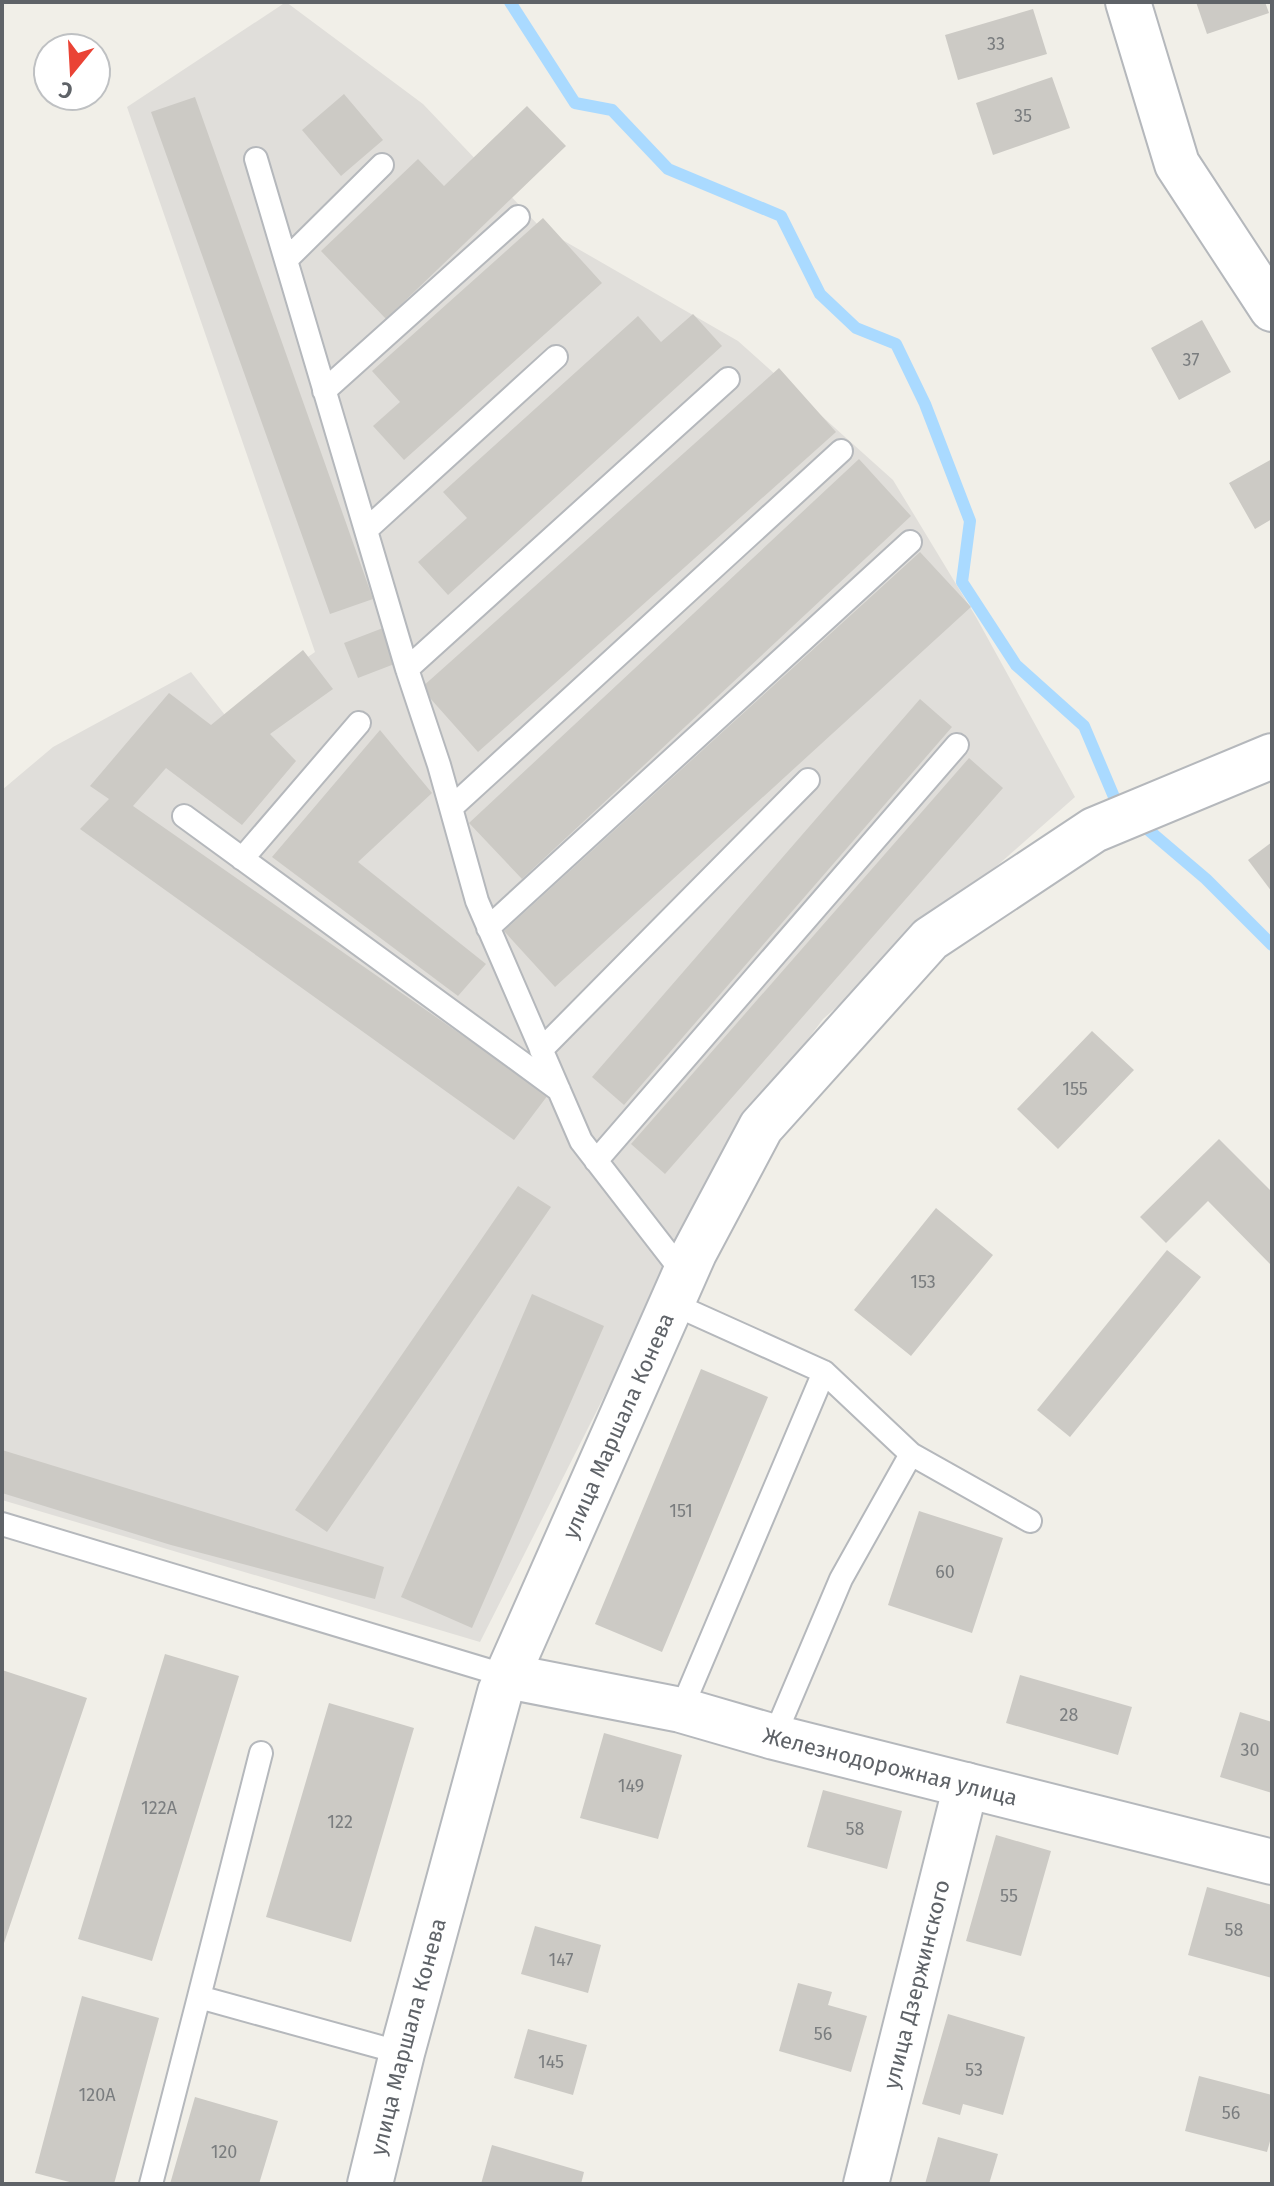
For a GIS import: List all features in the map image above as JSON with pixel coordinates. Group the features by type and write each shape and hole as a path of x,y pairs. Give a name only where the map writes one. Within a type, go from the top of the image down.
{"street":[{"path":"1128,2 1177,164 1272,309"},
{"name":"улица Маршала Конева","path":"370,2184 402,2053 500,1692 678,1289 761,1127 930,939 1094,830 1272,756"},
{"name":"Железнодорожная улица","path":"507,1676 681,1710 774,1737 1272,1862"},
{"name":"улица Дзержинского","path":"866,2184 966,1785"}],"lane":[{"path":"256,159 407,669 439,765 477,901 581,1141 678,1289 824,1372 911,1454 1030,1521"},
{"path":"286,260 382,165"},
{"path":"324,391 518,217"},
{"path":"366,530 556,357"},
{"path":"407,669 728,379"},
{"path":"451,808 841,451"},
{"path":"488,928 910,542"},
{"path":"242,859 359,723"},
{"path":"596,1161 957,745"},
{"path":"541,1050 808,780"},
{"path":"184,816 559,1091"},
{"path":"681,1710 824,1372"},
{"path":"774,1737 841,1579 911,1454"},
{"path":"2,1524 507,1676"},
{"path":"151,2184 261,1753"},
{"path":"199,1997 402,2053"}],"shaded area":[{"path":"286,2 423,104 540,227 738,341 893,480 976,617 1075,797 823,1019 734,1139 480,1642 2,1500 2,790 53,747 191,672 225,715 315,652 127,107"}],"building":[{"path":"1196,2 1265,2 1269,13 1207,34"},
{"path":"1033,9 1047,54 958,80 945,35"},
{"path":"1052,77 1070,128 993,155 976,103"},
{"path":"344,94 383,140 341,176 302,130"},
{"path":"195,97 373,599 330,614 151,112"},
{"path":"527,106 566,146 386,319 321,251 418,159 444,186"},
{"path":"543,218 602,283 404,460 373,426 400,402 372,371"},
{"path":"693,314 722,346 448,595 418,562 467,518 443,492 638,316 661,342"},
{"path":"1202,320 1231,372 1179,400 1151,348"},
{"path":"779,368 836,432 478,752 421,688"},
{"path":"859,459 911,516 522,879 469,823"},
{"path":"1272,459 1272,519 1255,529 1229,483"},
{"path":"920,552 971,607 555,987 504,931"},
{"path":"383,628 397,663 358,678 344,643"},
{"path":"303,650 333,689 270,734 296,761 242,825 166,768 133,806 548,1095 514,1140 80,829 109,799 90,786 169,693 211,725"},
{"path":"920,699 952,727 624,1105 592,1077"},
{"path":"380,730 432,793 358,862 486,964 458,996 272,857"},
{"path":"969,758 1003,788 665,1174 631,1144"},
{"path":"1272,842 1272,892 1248,860"},
{"path":"1092,1031 1134,1070 1058,1149 1017,1109"},
{"path":"1219,1139 1272,1192 1270,1264 1208,1201 1166,1243 1140,1217"},
{"path":"518,1186 551,1207 327,1532 295,1510"},
{"path":"936,1208 993,1255 911,1356 854,1310"},
{"path":"1167,1250 1201,1277 1070,1437 1037,1410"},
{"path":"532,1294 604,1326 472,1628 401,1597"},
{"path":"701,1369 768,1397 662,1652 595,1624"},
{"path":"2,1450 384,1567 375,1599 171,1545 2,1493"},
{"path":"919,1511 1003,1538 972,1633 888,1605"},
{"path":"165,1654 239,1676 152,1961 78,1939"},
{"path":"2,1670 87,1698 3,1946 2,1946"},
{"path":"1020,1675 1132,1707 1118,1755 1006,1723"},
{"path":"329,1703 414,1728 351,1942 266,1917"},
{"path":"1240,1712 1272,1722 1272,1793 1220,1777"},
{"path":"604,1733 682,1755 658,1839 580,1818"},
{"path":"823,1790 902,1811 887,1869 807,1847"},
{"path":"996,1835 1051,1851 1021,1956 966,1941"},
{"path":"1207,1887 1272,1905 1272,1978 1188,1955"},
{"path":"535,1926 601,1945 588,1993 521,1974"},
{"path":"798,1983 832,1992 828,2005 867,2016 851,2072 779,2051"},
{"path":"82,1996 159,2018 114,2184 77,2184 35,2173"},
{"path":"948,2014 1025,2037 1003,2115 963,2104 960,2115 922,2104"},
{"path":"528,2029 587,2045 573,2095 514,2078"},
{"path":"1199,2076 1272,2095 1272,2134 1267,2152 1185,2131"},
{"path":"195,2097 278,2121 259,2184 170,2184"},
{"path":"938,2137 998,2154 989,2184 925,2184"},
{"path":"492,2145 584,2172 581,2184 481,2184"}],"waterway":[{"path":"510,2 575,103 612,110 668,169 781,216 820,294 856,328 896,344 925,404 970,521 962,582 1016,665 1084,726 1117,804 1122,808"},
{"path":"1139,822 1206,879 1272,945"}]}
